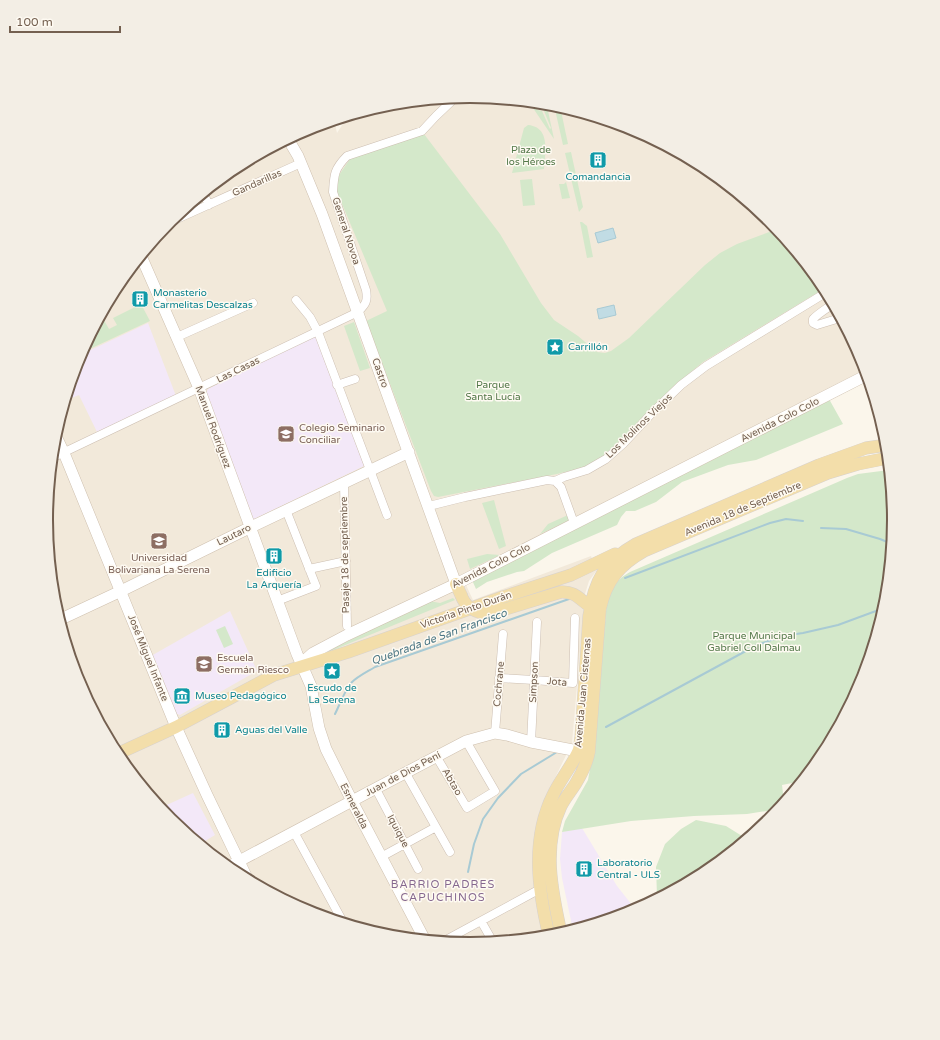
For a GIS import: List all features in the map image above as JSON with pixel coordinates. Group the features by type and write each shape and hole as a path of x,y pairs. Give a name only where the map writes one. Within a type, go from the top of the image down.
{"main road":[{"name":"Avenida 18 de Septiembre","path":"627,549 651,537 819,465 866,448 880,445"},
{"name":"Avenida 18 de Septiembre","path":"610,581 626,563 644,551 828,473 858,464 882,459"},
{"name":"Victoria Pinto Durán","path":"302,665 348,652 503,597 571,575 627,549"},
{"name":"Avenida Juan Cisternas","path":"547,930 540,889 538,852 544,815 553,794 584,752 581,737 590,608 594,591 601,576 611,562 627,549"},
{"path":"527,602 571,575"},
{"name":"Avenida Juan Cisternas","path":"560,927 551,879 551,840 553,827 561,805 583,770 599,616 604,592 610,581"},
{"path":"456,584 464,603 469,608 483,613 496,612 561,592 575,594 590,608"},
{"name":"Avenida Colo Colo","path":"123,751 176,727 274,675 302,665"}],"street":[{"name":"General Novoa","path":"358,312 368,299 333,192 334,176 339,164 347,156 422,131 449,104"},
{"name":"Castro","path":"291,144 302,163 318,203 456,584"},
{"name":"Gandarillas","path":"185,216 302,163"},
{"path":"205,198 209,205"},
{"name":"Manuel Rodríguez","path":"143,261 200,388 302,665"},
{"name":"Los Molinos Viejos","path":"429,506 547,480 555,481 564,476 587,470 606,459 623,444 681,385 706,366 821,295"},
{"path":"296,300 310,317 318,332 386,515"},
{"path":"177,337 253,303"},
{"path":"828,308 813,319 813,323 817,325 835,320"},
{"name":"Las Casas","path":"59,455 358,312"},
{"name":"Avenida Colo Colo","path":"302,665 313,653 347,635 456,584 862,378"},
{"path":"337,385 355,379"},
{"name":"José Miguel Infante","path":"60,445 176,727 242,870"},
{"name":"Lautaro","path":"65,618 409,452"},
{"path":"555,481 561,488 574,523"},
{"name":"Pasaje 18 de septiembre","path":"344,483 347,626"},
{"path":"278,601 316,586 286,510"},
{"path":"309,569 346,561"},
{"name":"Jota","path":"500,678 573,683 575,618"},
{"name":"Simpson","path":"531,742 537,622"},
{"name":"Cochrane","path":"495,733 503,634"},
{"name":"Esmeralda","path":"302,665 312,690 317,722 323,742 421,934"},
{"name":"Juan de Dios Pení","path":"234,864 466,741 495,733 531,742 584,752"},
{"name":"Abtao","path":"436,756 467,808 494,791 466,741"},
{"path":"405,772 450,852"},
{"name":"Iquique","path":"378,793 418,868"},
{"path":"381,857 436,827"},
{"path":"294,832 340,916"},
{"path":"454,936 540,889"},
{"path":"481,921 490,936"}],"shaded area":[{"path":"443,104 497,104 551,111 578,117 604,125 654,146 702,173 724,189 745,206 784,245 817,288 844,336 861,376 466,585 473,600 591,556 597,570 589,581 585,594 572,743 540,809 534,839 536,881 543,930 497,936 470,937 443,936 389,929 362,923 310,905 261,881 238,867 195,834 175,815 156,795 123,752 96,704 85,680 67,628 61,601 54,547 54,493 57,466 67,412 75,386 85,360 109,311 123,288 156,245 195,206 216,189 238,173 286,146 335,125 337,133 344,123 389,111"},
{"path":"148,323 176,396 97,432 79,395 71,398 89,351"},
{"name":"Colegio Seminario Conciliar","path":"315,335 364,466 250,521 206,393 208,389"},
{"name":"Escuela Germán Riesco","path":"230,611 257,671 180,715 172,712 151,656"},
{"path":"193,793 215,835 204,841 166,805"},
{"path":"582,828 617,886 631,904 604,915 572,924 562,878 560,859 562,832"}],"green space":[{"path":"533,108 542,111 550,129 551,128 544,111 548,111 554,139"},
{"path":"556,112 562,113 568,144 563,145"},
{"name":"Plaza de los Héroes","path":"528,125 540,130 543,136 545,142 544,169 512,173 524,128"},
{"name":"Parque Santa Lucía","path":"424,134 500,234 541,303 554,320 578,336 597,352 605,353 611,351 629,338 705,265 720,253 737,244 771,231 801,266 819,292 703,362 650,409 620,441 603,456 585,467 557,474 438,497 434,496 366,321 387,311 337,192 337,178 350,159"},
{"path":"571,152 583,207 579,212 565,153"},
{"path":"532,179 535,205 523,206 520,180"},
{"path":"566,182 570,198 562,199 559,184 564,184"},
{"path":"580,222 587,226 593,257 587,258"},
{"path":"141,304 150,321 90,349 104,320 109,329 117,325 113,318"},
{"path":"354,322 370,368 360,371 344,326"},
{"path":"829,399 843,424 756,460 728,465 682,482 656,502 635,511 626,511 617,525 552,553 524,571 487,582 476,589 472,580"},
{"name":"Parque Municipal Gabriel Coll Dalmau","path":"884,471 886,493 886,547 879,601 873,628 855,680 831,729 817,752 794,783 782,785 783,796 769,811 747,814 631,821 562,832 565,821 588,780 594,747 607,600 613,587 630,572 858,474"},
{"path":"494,500 506,546 499,549 482,503"},
{"path":"568,515 570,520 540,534 548,524"},
{"path":"487,554 500,555 470,569 467,559"},
{"path":"453,598 455,600 316,657 429,601 440,603"},
{"path":"225,626 233,644 224,648 216,630"},
{"path":"696,820 726,826 742,836 702,867 657,892 656,867 665,844 681,829"}],"water":[{"path":"613,228 616,238 598,243 595,233"},
{"path":"614,305 616,315 599,319 597,309"}],"waterway":[{"name":"Quebrada de San Francisco","path":"625,578 770,523 786,519 803,521"},
{"name":"Quebrada de San Francisco","path":"821,528 846,529 886,542"},
{"name":"Quebrada de San Francisco","path":"335,714 351,683 375,667 569,599"},
{"name":"Quebrada de San Francisco","path":"606,727 755,646 782,636 838,625 877,611"},
{"name":"Quebrada de San Francisco","path":"468,872 474,844 483,819 498,798 521,774 557,752"}],"place":[{"name":"Comandancia","path":"598,160"},
{"name":"Monasterio Carmelitas Descalzas","path":"140,299"},
{"name":"Carrillón","path":"555,347"},
{"name":"Colegio Seminario Conciliar","path":"286,434"},
{"name":"Universidad Bolivariana La Serena","path":"159,541"},
{"name":"Edificio La Arquería","path":"274,556"},
{"name":"Escuela Germán Riesco","path":"204,664"},
{"name":"Escudo de La Serena","path":"332,671"},
{"name":"Museo Pedagógico","path":"182,696"},
{"name":"Aguas del Valle","path":"222,730"},
{"name":"Laboratorio Central - ULS","path":"584,869"}],"district":[{"name":"BARRIO PADRES CAPUCHINOS","path":"443,890"}]}
